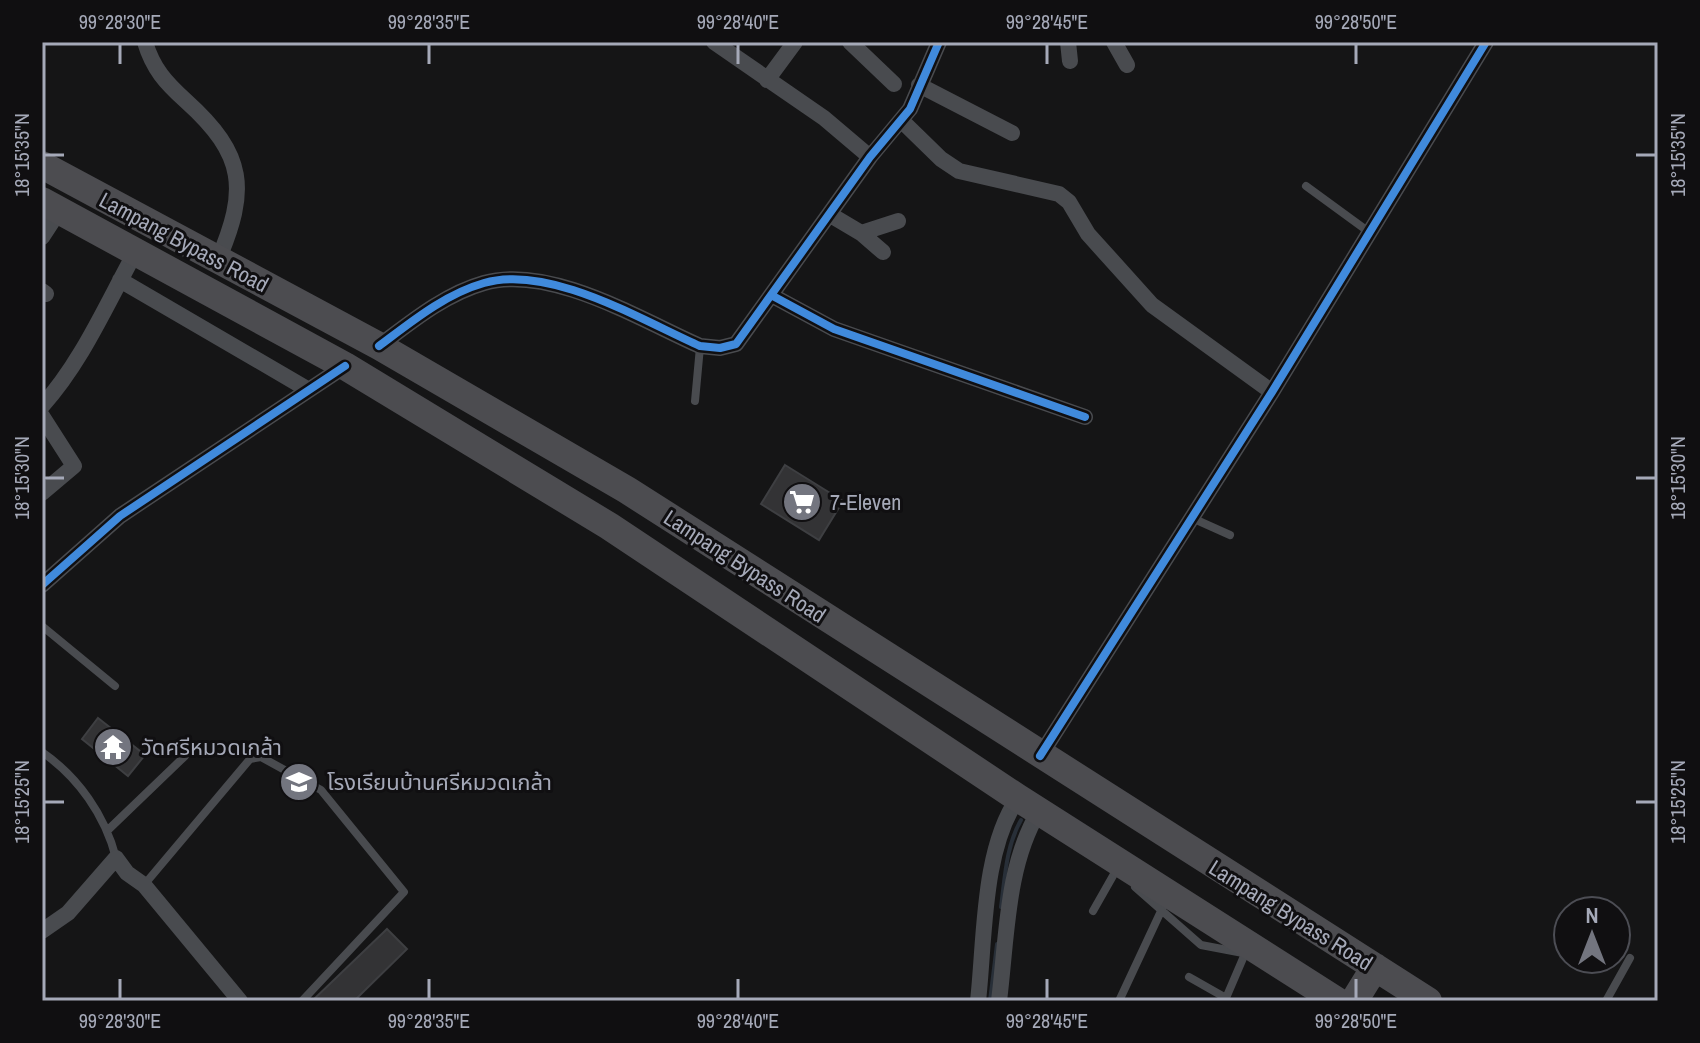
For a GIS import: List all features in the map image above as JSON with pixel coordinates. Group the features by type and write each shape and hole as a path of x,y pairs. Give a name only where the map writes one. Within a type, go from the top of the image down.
{"highway":[{"name":"Lampang Bypass Road","path":"42,165 379,346 627,490 1428,1001"},
{"name":"Lampang Bypass Road","path":"50,206 345,366 609,526 1029,805 1166,903 1337,1001"},
{"path":"103,234 118,207"},
{"path":"1354,1001 1375,967"}],"street":[{"path":"145,42 164,83 189,103 228,151 236,171 240,190 234,223 218,260"},
{"path":"714,42 824,118 870,157"},
{"path":"767,80 795,42"},
{"path":"850,42 894,84"},
{"path":"379,346 437,304 485,282 526,278 566,287 700,346 720,348 736,344 870,157 901,120 939,42"},
{"path":"1068,42 1070,61"},
{"path":"1114,42 1127,65"},
{"path":"1040,756 1198,520 1272,392 1486,42"},
{"path":"919,85 1012,133"},
{"path":"901,120 941,159 959,171 1059,194 1069,202 1088,234 1152,305 1272,392"},
{"path":"42,237 50,206"},
{"path":"829,214 861,233 883,252"},
{"path":"861,233 898,221"},
{"path":"42,406 57,390 136,251"},
{"path":"120,280 307,389"},
{"path":"771,295 834,329 1085,417"},
{"path":"42,585 120,516 345,366"},
{"path":"42,416 74,466 42,493"},
{"path":"978,1001 994,852 1009,811 1029,805 1016,866 999,1001"},
{"path":"42,931 68,913 116,858 127,873 144,885 240,1001"},
{"path":"982,965 1004,968"}],"lane":[{"path":"1306,186 1369,232"},
{"path":"695,401 700,346"},
{"path":"1198,520 1230,535"},
{"path":"42,626 115,686"},
{"path":"109,829 185,756 188,741"},
{"path":"42,752 71,772 109,829 116,858"},
{"path":"144,885 250,759 261,757 321,790 404,892 302,1001"},
{"path":"1093,911 1118,867"},
{"path":"1119,1001 1166,903"},
{"path":"1189,977 1228,999 1247,949"},
{"path":"1606,1001 1621,975"}],"building":[{"name":"7-Eleven","path":"785,465 843,501 819,540 761,504"},
{"name":"วัดศรีหมวดเกล้า","path":"98,718 145,755 128,776 82,739"},
{"path":"387,929 407,949 354,1001 312,1001"}],"waterway":[{"path":"1001,907 1009,851 1021,820"},
{"path":"990,1001 997,944"}],"cycle path":[{"path":"379,346 456,294 484,283 510,279 537,281 595,298 700,346 720,348 736,344 870,157 910,109 939,42"},
{"path":"1040,756 1272,392 1486,42"},
{"path":"771,295 834,329 1085,417"},
{"path":"42,585 120,516 345,366"}],"place":[{"name":"7-Eleven","path":"802,502"},
{"name":"วัดศรีหมวดเกล้า","path":"113,747"},
{"name":"โรงเรียนบ้านศรีหมวดเกล้า","path":"299,782"}]}
